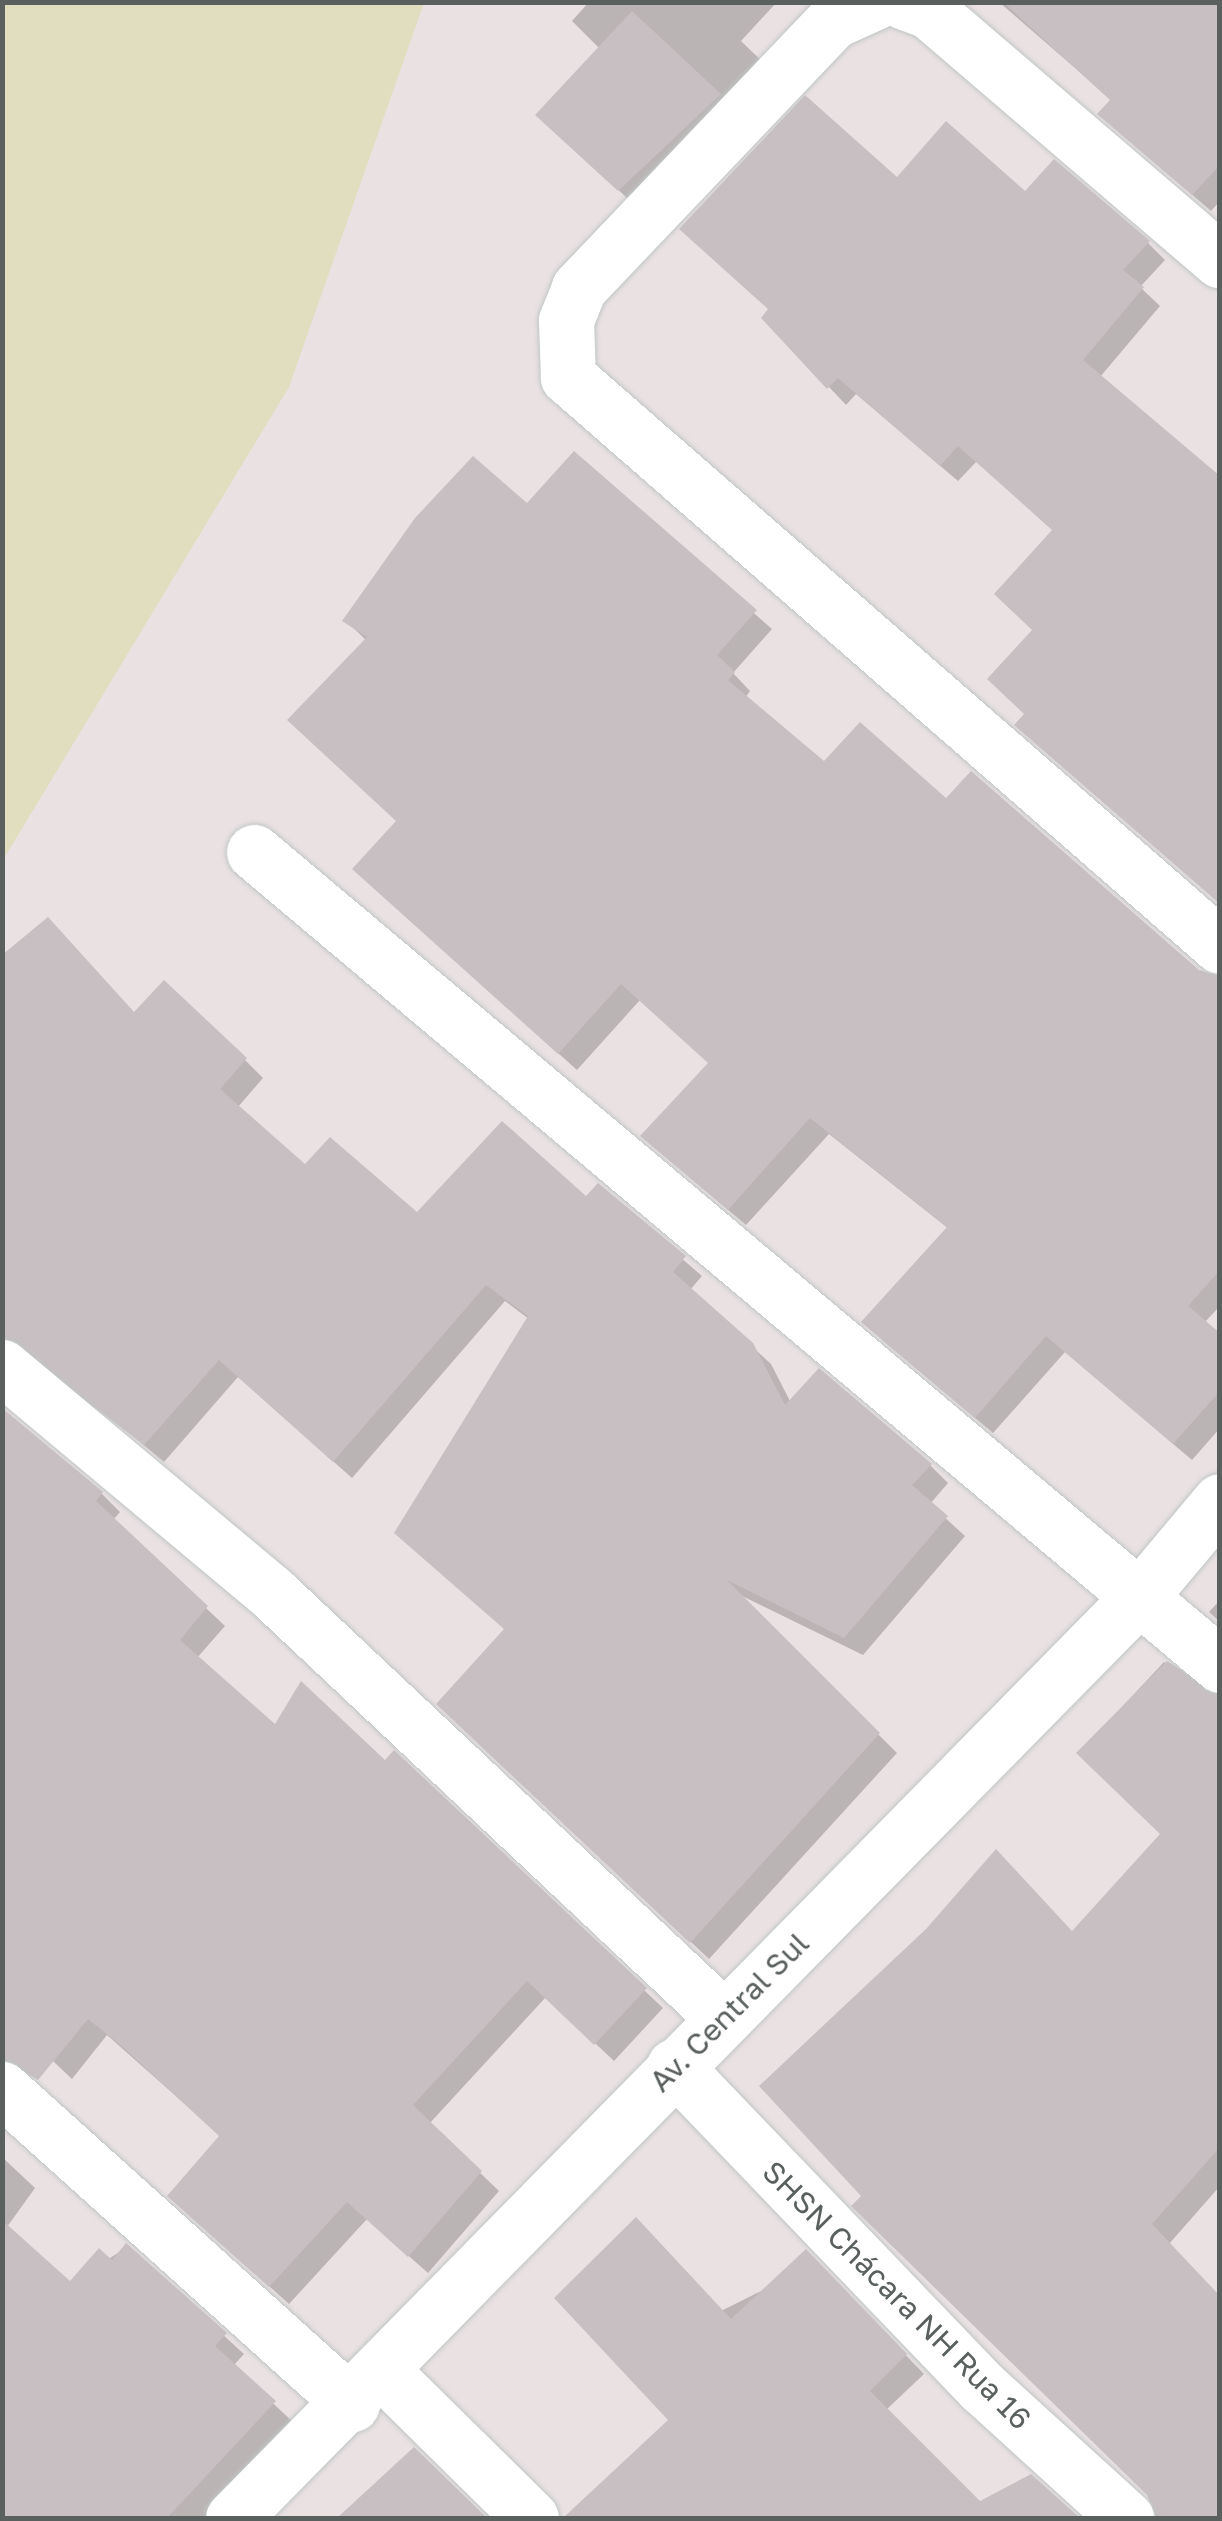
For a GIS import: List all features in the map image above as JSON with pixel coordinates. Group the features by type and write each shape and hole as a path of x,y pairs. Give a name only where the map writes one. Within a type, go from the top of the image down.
{"street":[{"path":"875,2 833,20 578,288 566,321 568,377 1220,946"},
{"path":"904,2 930,11 1220,260"},
{"path":"254,852 1142,1594 1220,1665"},
{"path":"2,1367 272,1592 724,2018"},
{"name":"Av. Central Sul","path":"232,2518 1142,1594 1220,1501"},
{"name":"SHSN Chácara NH Rua 16","path":"674,2066 982,2388 1126,2518"},
{"path":"2,2088 531,2518"}],"shaded area":[{"path":"3,2 424,3 289,387 3,860"}],"building":[{"path":"1003,2 1220,2 1220,165 1192,195 1097,114 1110,100"},
{"path":"632,11 721,94 618,191 535,115"},
{"path":"805,95 897,177 946,121 1025,191 1054,159 1150,241 1123,270 1144,287 1083,360 1220,476 1220,904 1014,725 1024,714 987,679 1032,630 994,594 1052,530 958,446 940,466 838,378 827,389 761,318 768,309 679,229"},
{"path":"574,451 757,610 717,655 735,672 728,680 824,761 860,722 946,798 971,771 1199,970 1220,976 1220,1270 1188,1306 1220,1333 1220,1391 1173,1444 1046,1336 975,1418 861,1322 947,1227 810,1118 728,1210 640,1136 708,1063 621,984 558,1054 352,869 396,821 287,720 367,637 342,621 415,518 473,456 527,503"},
{"path":"48,917 134,1012 164,980 247,1058 220,1089 305,1164 330,1137 417,1212 502,1121 586,1196 598,1183 686,1256 673,1272 753,1343 785,1405 819,1368 932,1464 912,1485 948,1516 844,1638 727,1580 880,1733 690,1943 436,1704 504,1629 394,1533 528,1316 486,1285 333,1462 219,1360 144,1445 2,1337 2,955"},
{"path":"2,1408 103,1492 96,1501 208,1606 180,1640 275,1724 301,1681 385,1760 394,1750 647,1988 594,2045 527,1981 413,2105 482,2171 408,2257 347,2202 269,2287 167,2196 219,2136 124,2048 88,2019 38,2080 2,2059"},
{"path":"1167,1661 1220,1695 1220,2147 1152,2224 1220,2296 1220,2518 1156,2518 1147,2495 851,2206 861,2196 759,2086 926,1929 996,1849 1072,1931 1160,1834 1076,1753"},
{"path":"636,2217 731,2319 806,2249 907,2354 870,2391 980,2501 1031,2474 1080,2518 563,2518 668,2420 554,2298"},
{"path":"2,2220 70,2281 99,2248 112,2260 126,2243 227,2333 215,2346 276,2401 167,2518 2,2518"},
{"path":"414,2447 487,2518 337,2518"}]}
